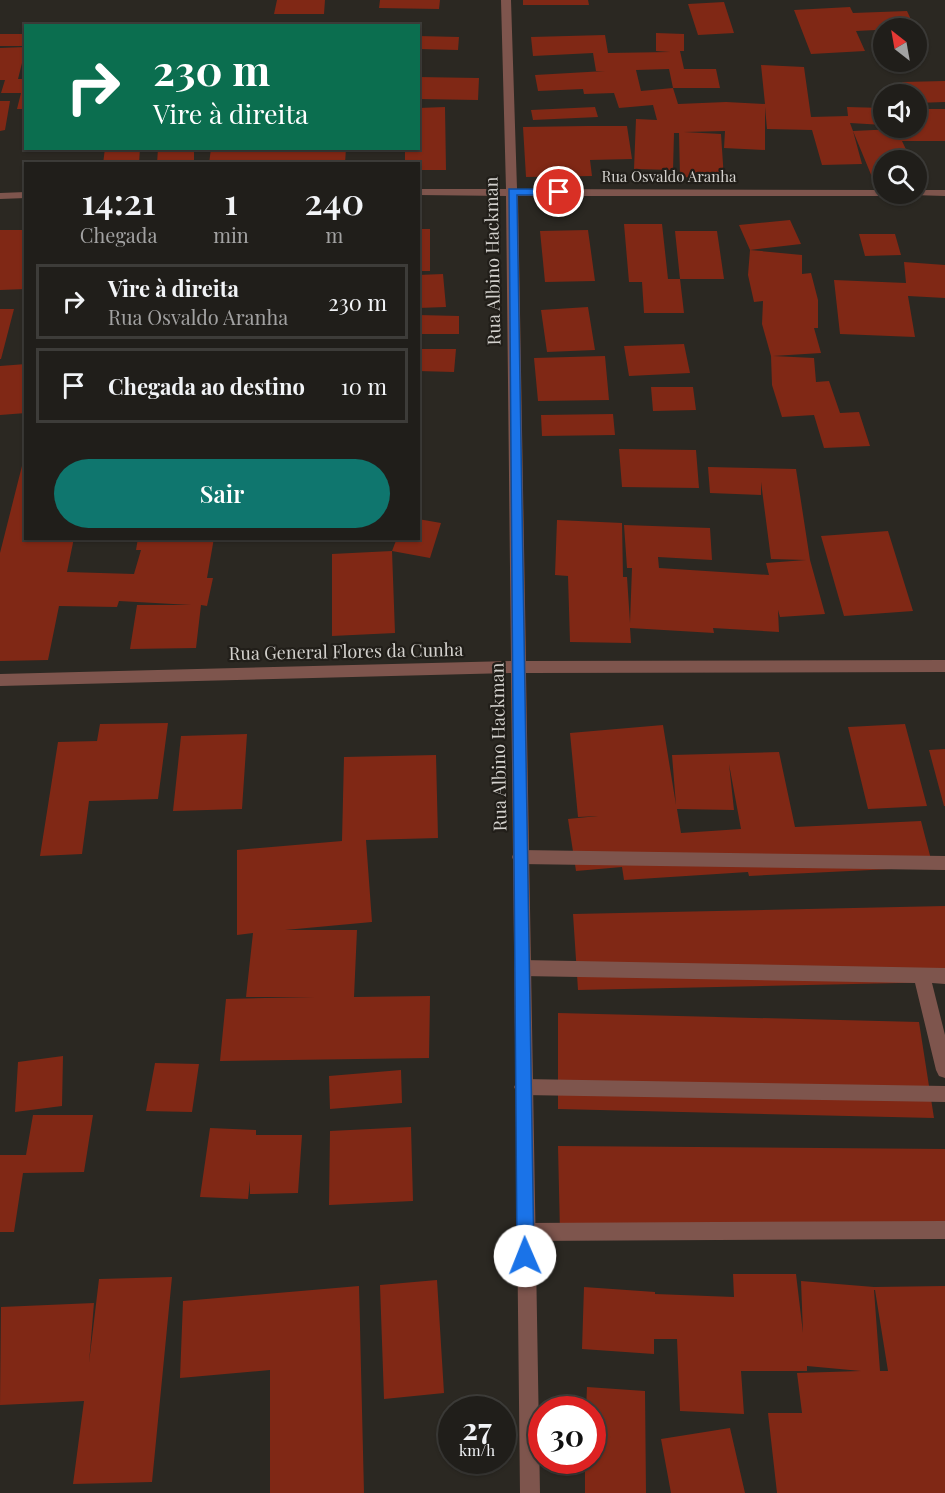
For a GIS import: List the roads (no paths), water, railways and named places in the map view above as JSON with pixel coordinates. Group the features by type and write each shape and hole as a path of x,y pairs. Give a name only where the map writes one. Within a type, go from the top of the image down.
{"street":[{"name":"Rua Albino Hackman","path":"506,0 512,192 530,1493"},
{"name":"Rua Osvaldo Aranha","path":"420,192 873,193"},
{"path":"927,193 945,193"},
{"path":"0,196 24,195"},
{"name":"Rua General Flores da Cunha","path":"0,680 518,667 945,666"},
{"path":"520,857 945,863"},
{"path":"522,968 945,976"},
{"path":"922,976 945,1071"},
{"path":"523,1087 945,1094"},
{"path":"525,1232 945,1230"}]}
